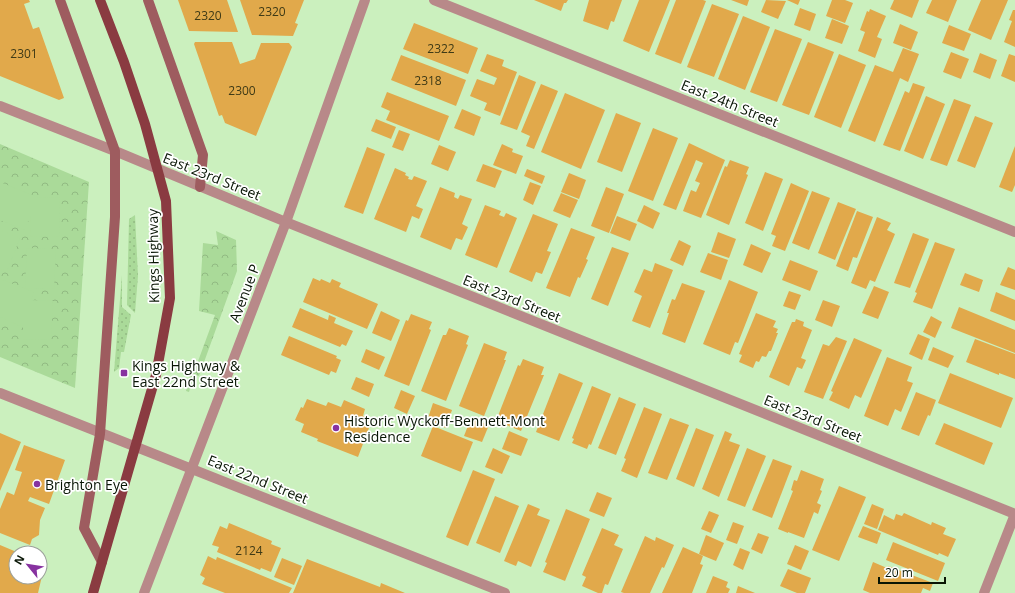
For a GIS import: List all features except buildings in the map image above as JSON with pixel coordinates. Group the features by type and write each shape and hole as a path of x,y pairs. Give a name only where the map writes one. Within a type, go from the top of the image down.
{"main road":[{"name":"Kings Highway","path":"93,593 156,375 170,298 166,201 142,117 124,62 100,0"}],"street":[{"path":"60,0 115,151 115,217 100,434 84,528 102,562"},
{"path":"148,0 203,154 200,187"},
{"name":"Avenue P","path":"144,593 286,222 365,0"},
{"name":"East 24th Street","path":"434,0 1015,232"},
{"name":"East 23rd Street","path":"0,106 1015,514"},
{"name":"East 22nd Street","path":"0,393 100,434 192,468 505,593"},
{"path":"984,593 1015,514"}],"green space":[{"path":"0,144 89,182 75,388 0,357"},
{"path":"0,182 37,197 60,198 59,237 30,236 31,215 24,230 0,220"},
{"path":"135,215 138,276 135,313 127,305 129,219"},
{"path":"0,230 20,238 7,271 0,269"},
{"path":"216,231 236,240 237,271 199,376 194,375 189,392 186,391 192,363 197,364 215,315 199,311 203,243 218,245"},
{"path":"27,248 56,249 54,289 25,288"},
{"path":"122,275 122,307 131,315 124,352 121,352 119,368 114,372"},
{"path":"0,279 34,292 31,300 53,301 51,340 23,339 23,319 20,326 0,317"}],"place":[{"name":"Kings Highway & East 22nd Street","path":"124,373"},
{"name":"Historic Wyckoff-Bennett-Mont Residence","path":"336,428"},
{"name":"Brighton Eye","path":"37,484"}]}
